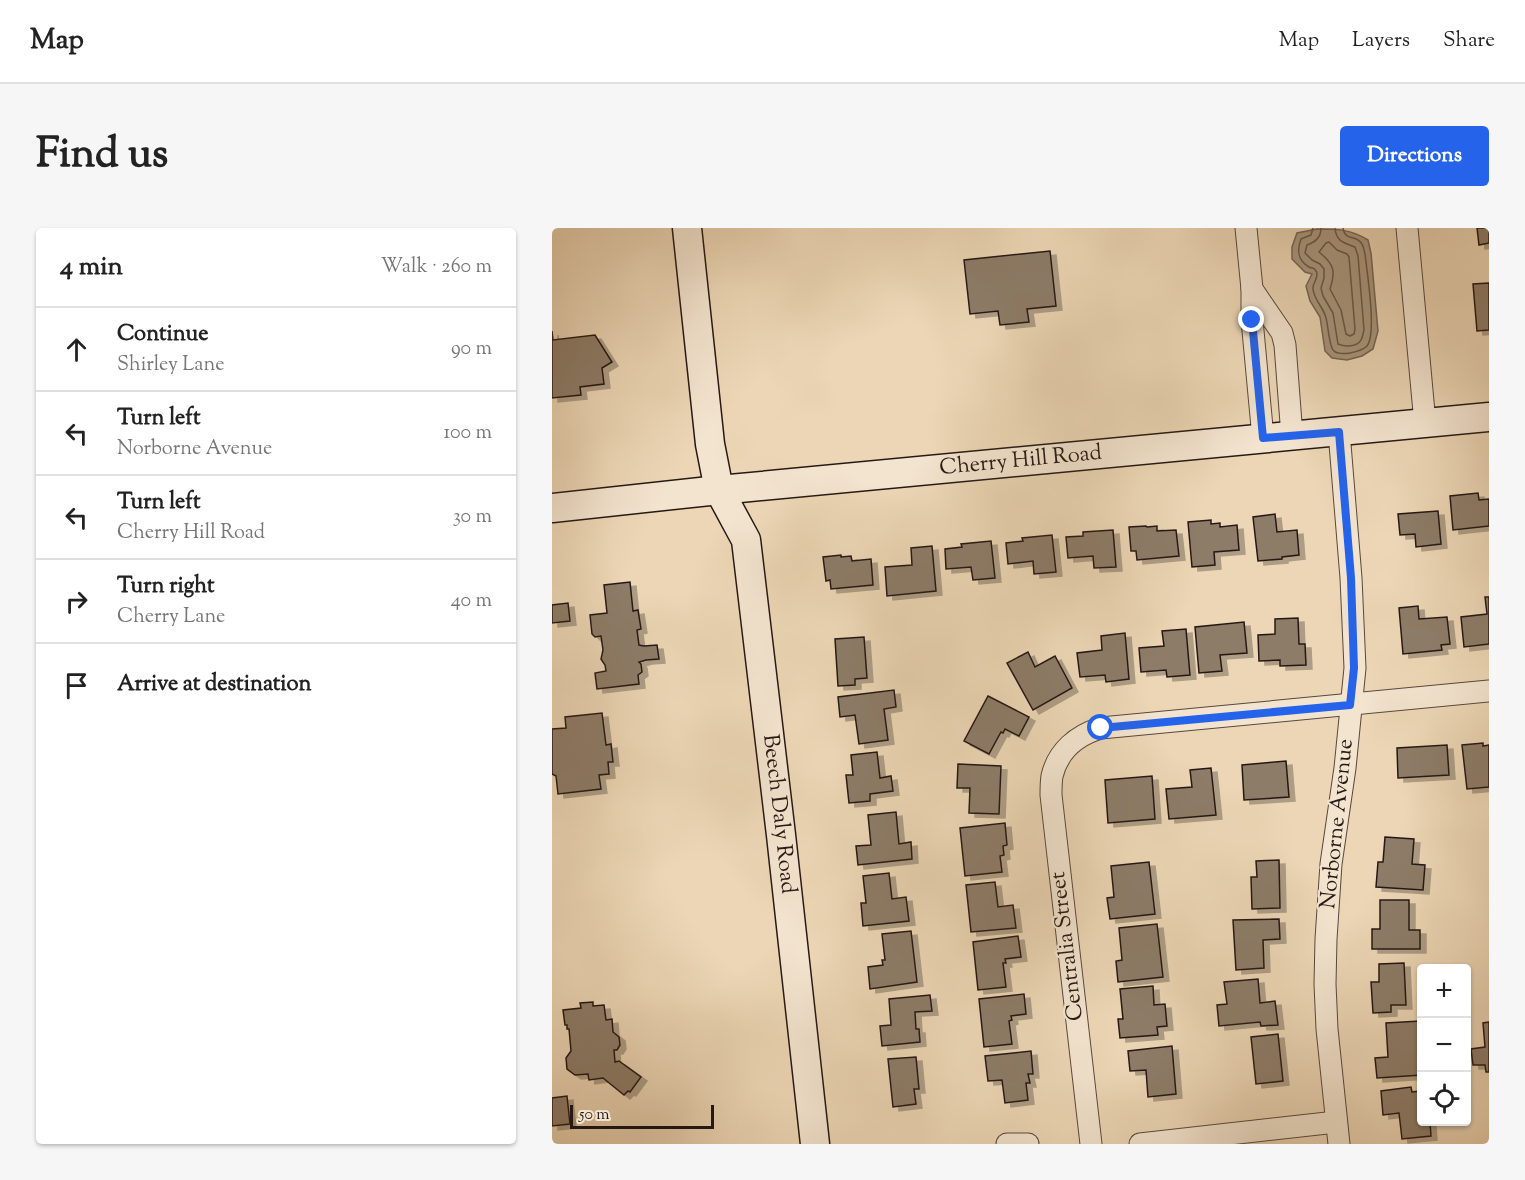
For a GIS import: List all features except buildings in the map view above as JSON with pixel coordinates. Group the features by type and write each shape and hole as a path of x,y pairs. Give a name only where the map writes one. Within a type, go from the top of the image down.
{"main road":[{"name":"Beech Daly Road","path":"687,228 710,444 719,490 746,540 815,1144"},
{"name":"Cherry Hill Road","path":"552,508 1489,417"}],"street":[{"path":"1246,228 1263,438"},
{"path":"1407,228 1425,423"},
{"path":"1252,289 1282,333 1285,345 1292,436"},
{"name":"Norborne Avenue","path":"1339,432 1351,578 1354,668 1345,768 1331,864 1326,939 1327,1029 1339,1144"},
{"path":"1350,705 1489,692"},
{"name":"Centralia Street","path":"1091,1144 1051,795 1052,776 1059,758 1077,738 1101,728 1350,705"},
{"path":"1140,1144 1336,1122"},
{"path":"1007,1144 1028,1144"}],"water":[{"path":"1317,229 1349,232 1368,240 1378,331 1373,349 1362,356 1347,360 1332,358 1325,351 1320,317 1310,301 1306,286 1312,274 1305,272 1292,259 1292,247 1297,233"}],"route":[{"path":"1101,728 1350,705 1354,668 1351,578 1339,432 1263,438 1252,320"}]}
